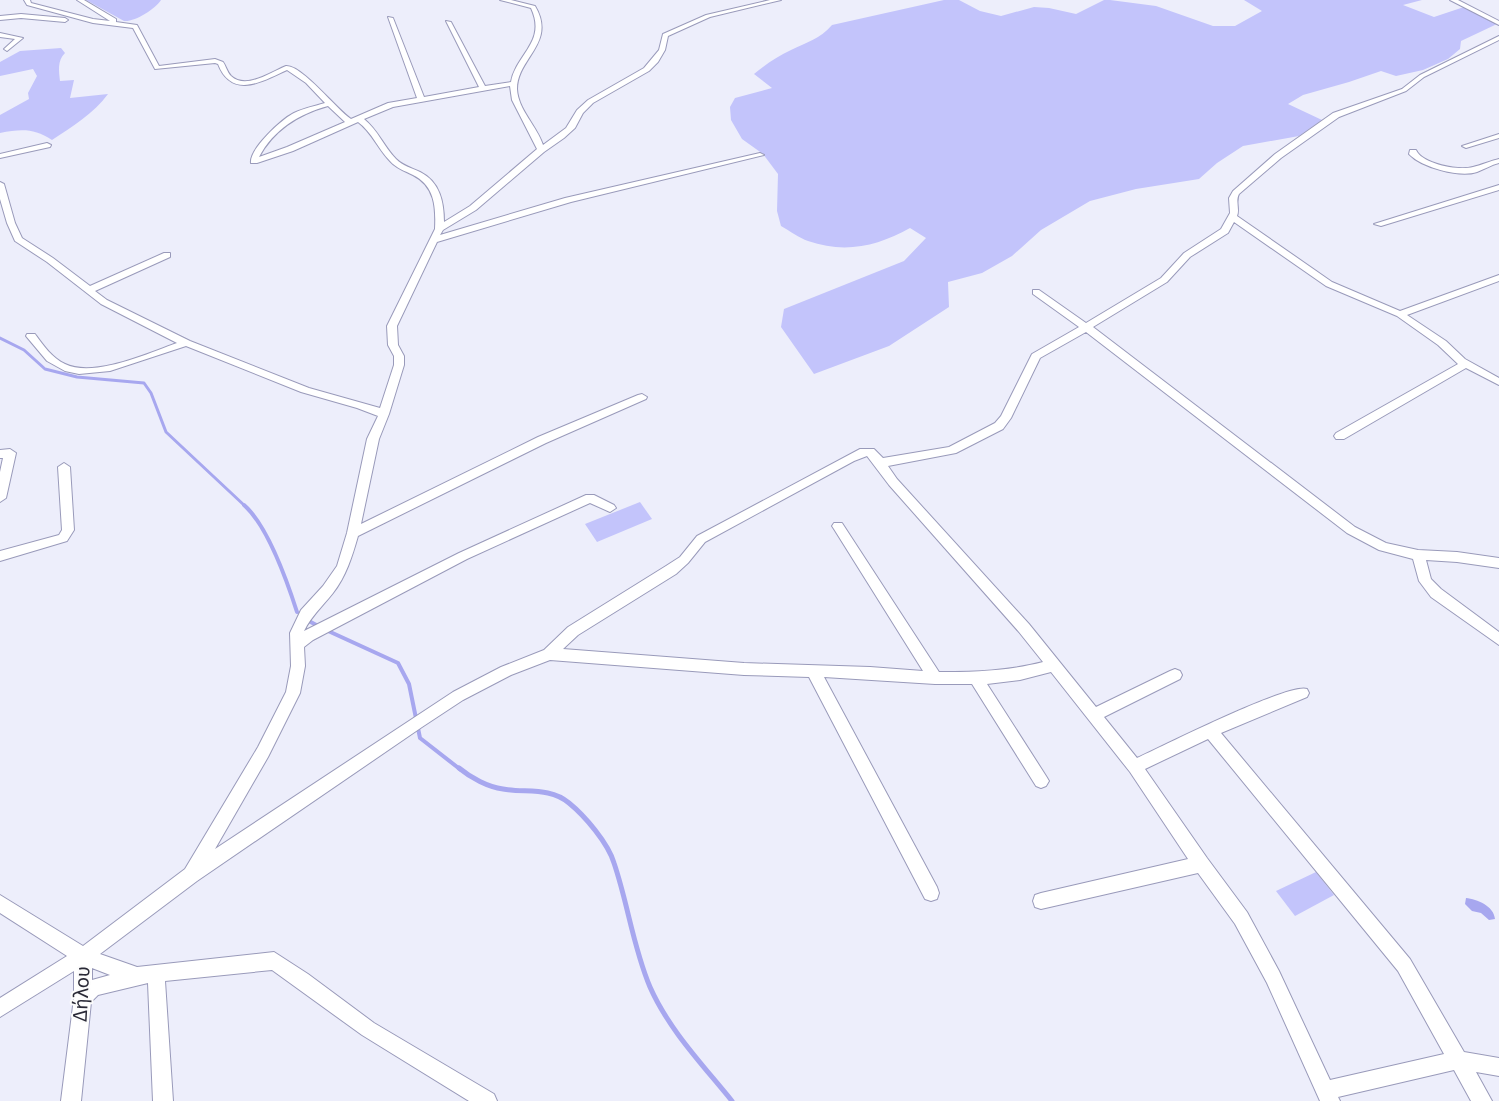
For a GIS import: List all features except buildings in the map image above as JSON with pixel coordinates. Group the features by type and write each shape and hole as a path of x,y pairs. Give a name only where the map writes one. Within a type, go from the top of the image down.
{"street":[{"path":"27,0 32,6 93,21"},
{"path":"80,0 114,20 113,22"},
{"path":"502,0 535,4 538,16 534,46 520,64 514,82 514,92 521,115 539,141 541,150"},
{"path":"437,234 473,208 541,150 564,135 577,119 580,111 600,94 640,73 653,62 662,49 664,35 708,16 778,0"},
{"path":"1453,0 1499,23"},
{"path":"0,18 21,16 113,22 137,27 156,68 218,61 227,76 240,83 249,84 288,67 308,82 329,104 354,120 368,124 395,162 429,182 436,193 440,204 437,234 392,326 394,345 399,356 398,365 384,414 371,448 354,533 343,567 328,590 306,614 297,633 303,640"},
{"path":"390,18 421,99"},
{"path":"448,22 483,88"},
{"path":"0,35 20,38 7,49"},
{"path":"880,463 952,450 998,426 1010,410 1036,356 1164,280 1187,256 1225,231 1232,217 1232,198 1236,192 1278,156 1336,115 1370,100 1404,90 1430,72 1499,38"},
{"path":"329,104 294,116 259,148 254,161 290,149 391,105 514,82"},
{"path":"1466,146 1499,136"},
{"path":"0,156 47,145"},
{"path":"1413,152 1424,163 1451,169 1474,170 1485,164 1499,161"},
{"path":"437,234 640,182 760,156"},
{"path":"0,184 11,223 18,239 50,260 111,306 186,343 306,390 361,405 384,414"},
{"path":"1378,224 1499,187"},
{"path":"1232,217 1329,284 1400,314 1442,343 1466,364 1499,382"},
{"path":"0,225 11,223"},
{"path":"89,290 167,255"},
{"path":"1400,314 1499,278"},
{"path":"1036,292 1086,327 1351,530 1383,546 1418,555 1457,557 1499,563"},
{"path":"31,336 43,352 64,367 82,371 97,370 122,364 186,343"},
{"path":"1340,436 1466,364"},
{"path":"354,533 542,440 642,397"},
{"path":"0,1008 83,956 191,876 417,722 458,696 506,671 549,654 573,631 671,570 684,560 701,539 736,518 850,458 864,452 870,452 875,456 893,482 986,584 1055,665 1135,767 1201,864 1241,918 1268,969 1327,1096 1458,1060 1499,1067"},
{"path":"0,454 10,453 0,498"},
{"path":"0,556 63,538 68,530 64,467"},
{"path":"191,876 263,752 293,693 303,640 463,556 590,498 610,508"},
{"path":"838,526 935,678"},
{"path":"1418,555 1425,581 1436,593 1499,639"},
{"path":"549,654 688,663 744,669 976,679 1020,674 1055,665"},
{"path":"813,671 931,893"},
{"path":"1094,715 1175,675"},
{"path":"976,679 1041,781"},
{"path":"1135,767 1210,731 1302,693"},
{"path":"1210,731 1404,965 1482,1101"},
{"path":"210,843 215,853 222,856"},
{"path":"1041,901 1201,864"},
{"name":"Δήλου","path":"0,903 83,956 83,998 71,1101"},
{"path":"83,956 137,976"},
{"path":"83,998 93,988 137,976 274,961 368,1029 487,1101"},
{"path":"156,974 163,1101"}],"shaded area":[{"path":"86,0 161,0 144,14 129,21 124,21"},
{"path":"944,0 959,0 980,11 1001,16 1034,7 1076,14 1104,0 1110,0 1156,6 1213,26 1235,26 1262,11 1244,0 1422,0 1403,5 1434,17 1464,7 1497,24 1461,41 1460,49 1448,59 1423,70 1396,76 1381,71 1303,95 1288,104 1322,120 1299,136 1243,146 1217,163 1199,179 1136,189 1090,201 1041,230 1012,256 982,273 948,282 949,307 889,346 814,374 781,327 784,309 904,261 926,238 910,228 873,243 861,246 835,247 805,240 781,226 777,211 778,174 763,154 742,139 731,120 730,107 735,98 772,88 754,74 781,55 818,37 832,25"},
{"path":"61,48 65,53 60,63 60,81 74,80 70,98 108,94 75,125 52,140 39,133 27,130 0,133 0,115 29,99 28,93 37,76 33,69 0,76 0,62 20,51"},
{"path":"640,502 652,519 597,542 585,524"},
{"path":"1316,872 1334,895 1295,916 1276,891"},
{"path":"1466,898 1480,902 1488,907 1492,910 1495,919 1489,920 1481,913 1472,911 1465,904"}],"waterway":[{"path":"0,338 24,350 45,369 77,377 144,383 151,393 166,432 245,506"},
{"path":"245,506 253,514 269,540 297,612"},
{"path":"307,620 320,627"},
{"path":"326,630 398,663 409,684 420,738 461,770"},
{"path":"459,768 474,779 497,788 538,791 562,798 589,822 611,855 639,957 658,1003 687,1047 732,1101"}]}
